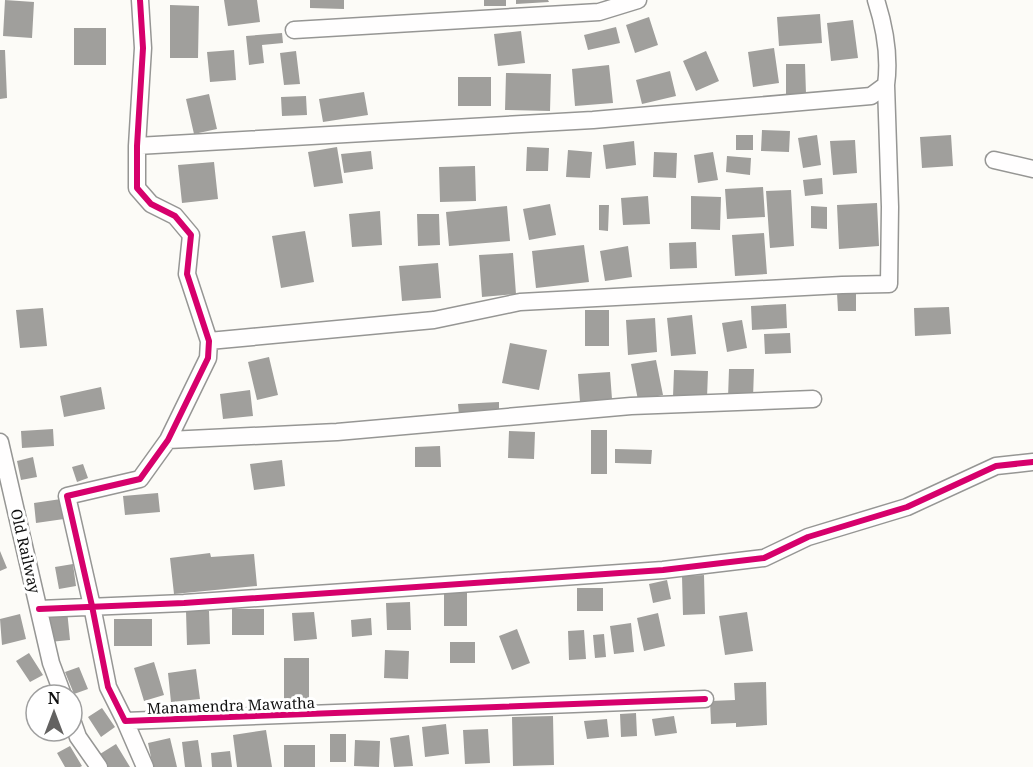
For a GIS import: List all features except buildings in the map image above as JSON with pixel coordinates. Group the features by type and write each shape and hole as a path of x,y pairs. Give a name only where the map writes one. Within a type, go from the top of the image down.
{"street":[{"path":"140,0 143,48 137,188 151,204 175,216 191,235 187,274 209,341 434,320 520,302 830,285 889,284 890,207 886,85 888,68 885,27 876,0"},
{"path":"294,30 599,12 638,0"},
{"path":"137,146 592,120 872,96 886,85"},
{"path":"994,160 1033,169"},
{"name":"Manamendra Mawatha","path":"209,341 208,358 168,440 140,479 67,496 108,687 125,721 705,699"},
{"path":"168,440 337,432 631,406 813,399"},
{"name":"Old Railway","path":"0,442 51,663 58,683"},
{"path":"39,609 184,603 663,570 764,558 808,537 907,507 996,465 1033,462"},
{"path":"125,721 145,767"},
{"path":"82,743 99,767"}],"cycle path":[{"path":"140,0 143,48 137,188 151,204 175,216 191,235 187,274 209,341 208,358 168,440 140,479 67,496 108,687 125,721 705,699"},
{"path":"39,609 184,603 663,570 764,558 808,537 907,507 996,466 1033,462"}]}
